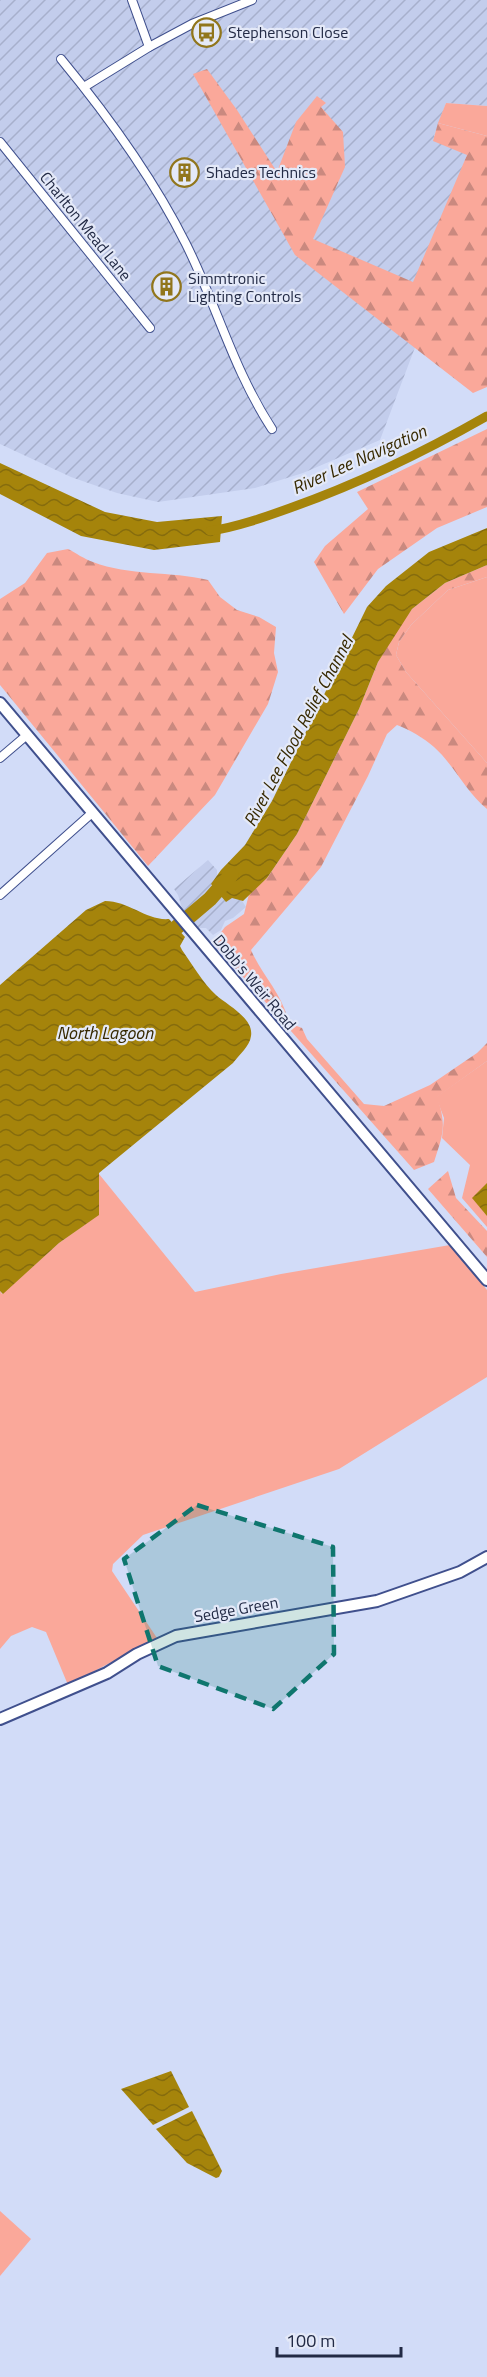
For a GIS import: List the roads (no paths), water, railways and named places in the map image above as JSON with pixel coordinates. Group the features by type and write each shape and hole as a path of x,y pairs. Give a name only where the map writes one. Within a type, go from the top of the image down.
{"street":[{"path":"132,0 149,47"},
{"path":"84,87 192,24 252,0"},
{"path":"61,59 131,153 185,243 244,381 272,429"},
{"name":"Charlton Mead Lane","path":"0,142 150,328"},
{"name":"Dobb's Weir Road","path":"0,703 487,1280"},
{"path":"0,758 27,735"},
{"path":"0,895 92,813"},
{"name":"Sedge Green","path":"0,1719 107,1673 137,1654 176,1636 377,1602 460,1572 487,1557"}],"water":[{"path":"0,463 105,512 157,522 222,516 220,542 154,550 81,536 0,494"},
{"path":"487,528 487,565 445,583 412,609 378,662 359,709 297,834 267,878 243,901 232,898 226,902 220,895 221,892 211,884 245,845 272,801 367,607 386,586 429,552"},
{"name":"North Lagoon","path":"105,901 122,904 153,917 169,919 185,937 180,946 202,979 216,995 248,1023 251,1029 250,1040 233,1063 99,1173 99,1215 59,1243 3,1294 0,1291 0,985 86,910"},
{"path":"487,1183 487,1216 472,1198"},
{"path":"171,2071 189,2107 153,2125 121,2089"},
{"path":"192,2111 222,2171 219,2177 216,2178 187,2163 156,2129"}],"waterway":[{"name":"River Lee Navigation","path":"210,531 261,518 341,489 415,455 487,416"},
{"name":"River Lee Flood Relief Channel","path":"177,927 210,899 231,875"}],"place":[{"name":"Stephenson Close","path":"207,32"},
{"name":"Shades Technics","path":"185,172"},
{"name":"Simmtronic Lighting Controls","path":"167,287"}]}
